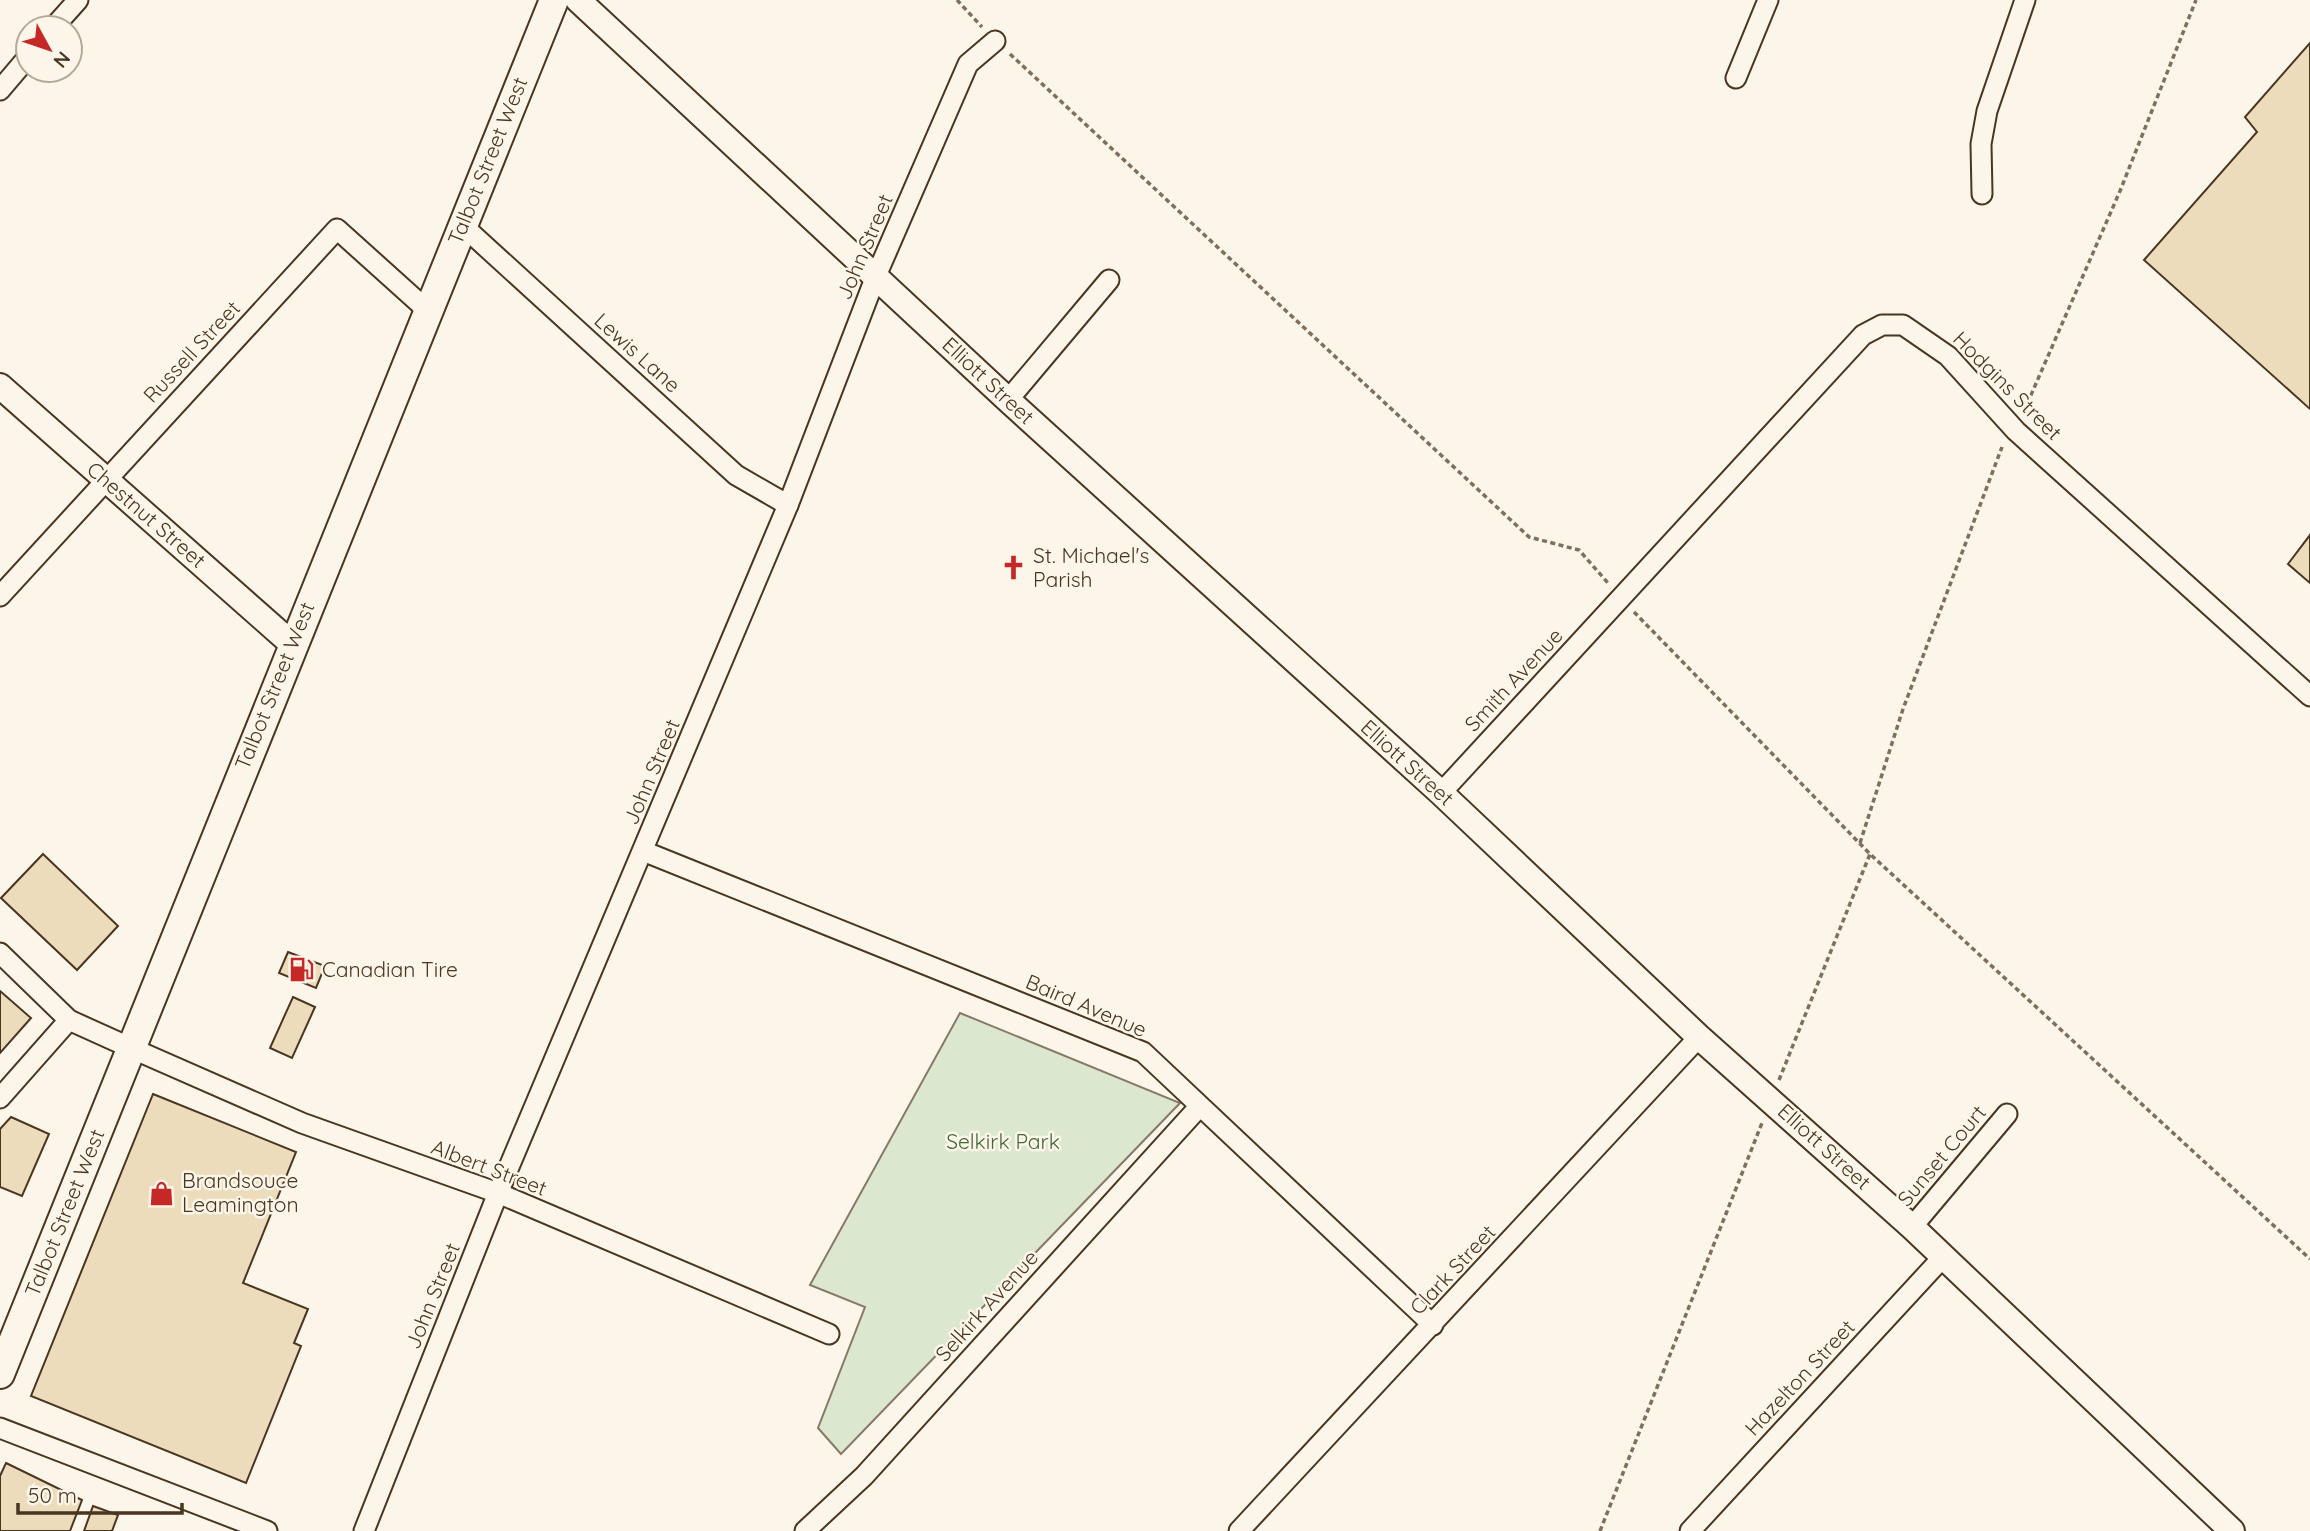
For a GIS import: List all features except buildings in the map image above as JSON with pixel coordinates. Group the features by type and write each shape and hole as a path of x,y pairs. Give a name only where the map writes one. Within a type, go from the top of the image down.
{"main road":[{"name":"Talbot Street West","path":"0,1374 292,644 554,0"}],"street":[{"path":"66,14 78,0"},
{"name":"Elliott Street","path":"578,0 1008,400 1441,793 1699,1038 1912,1227 2232,1531"},
{"path":"1736,78 1768,0"},
{"path":"1982,194 1981,144 1987,111 2025,0"},
{"name":"John Street","path":"364,1531 498,1193 788,505 876,276 968,64 995,40"},
{"path":"0,90 14,74"},
{"name":"Lewis Lane","path":"462,225 736,475 788,505"},
{"name":"Russell Street","path":"0,596 337,229 427,310"},
{"path":"1008,400 1110,280"},
{"name":"Hodgins Street","path":"1621,597 1863,335 1882,325 1903,325 1948,356 2016,431 2310,696"},
{"name":"Chestnut Street","path":"0,386 292,644"},
{"name":"Smith Avenue","path":"1441,793 1621,597"},
{"name":"Baird Avenue","path":"643,852 1143,1052 1433,1325"},
{"name":"Albert Street","path":"0,953 69,1020 302,1123 498,1193 829,1334"},
{"path":"0,1098 69,1020"},
{"name":"Clark Street","path":"1238,1531 1699,1038"},
{"name":"Selkirk Avenue","path":"805,1531 864,1476 1199,1107"},
{"name":"Sunset Court","path":"1912,1227 2007,1114"},
{"name":"Hazelton Street","path":"1690,1531 1943,1257"},
{"path":"0,1428 267,1531"}],"path":[{"path":"957,0 995,40 1529,537 1579,550 1621,597 1870,854 2310,1259"},
{"path":"1600,1531 1870,854"}],"green space":[{"name":"Selkirk Park","path":"960,1013 1180,1103 841,1454 818,1428 865,1307 810,1285"}],"place":[{"name":"St. Michael's Parish","path":"1013,568"},
{"name":"Canadian Tire","path":"302,970"},
{"name":"Brandsouce Leamington","path":"162,1193"}]}
